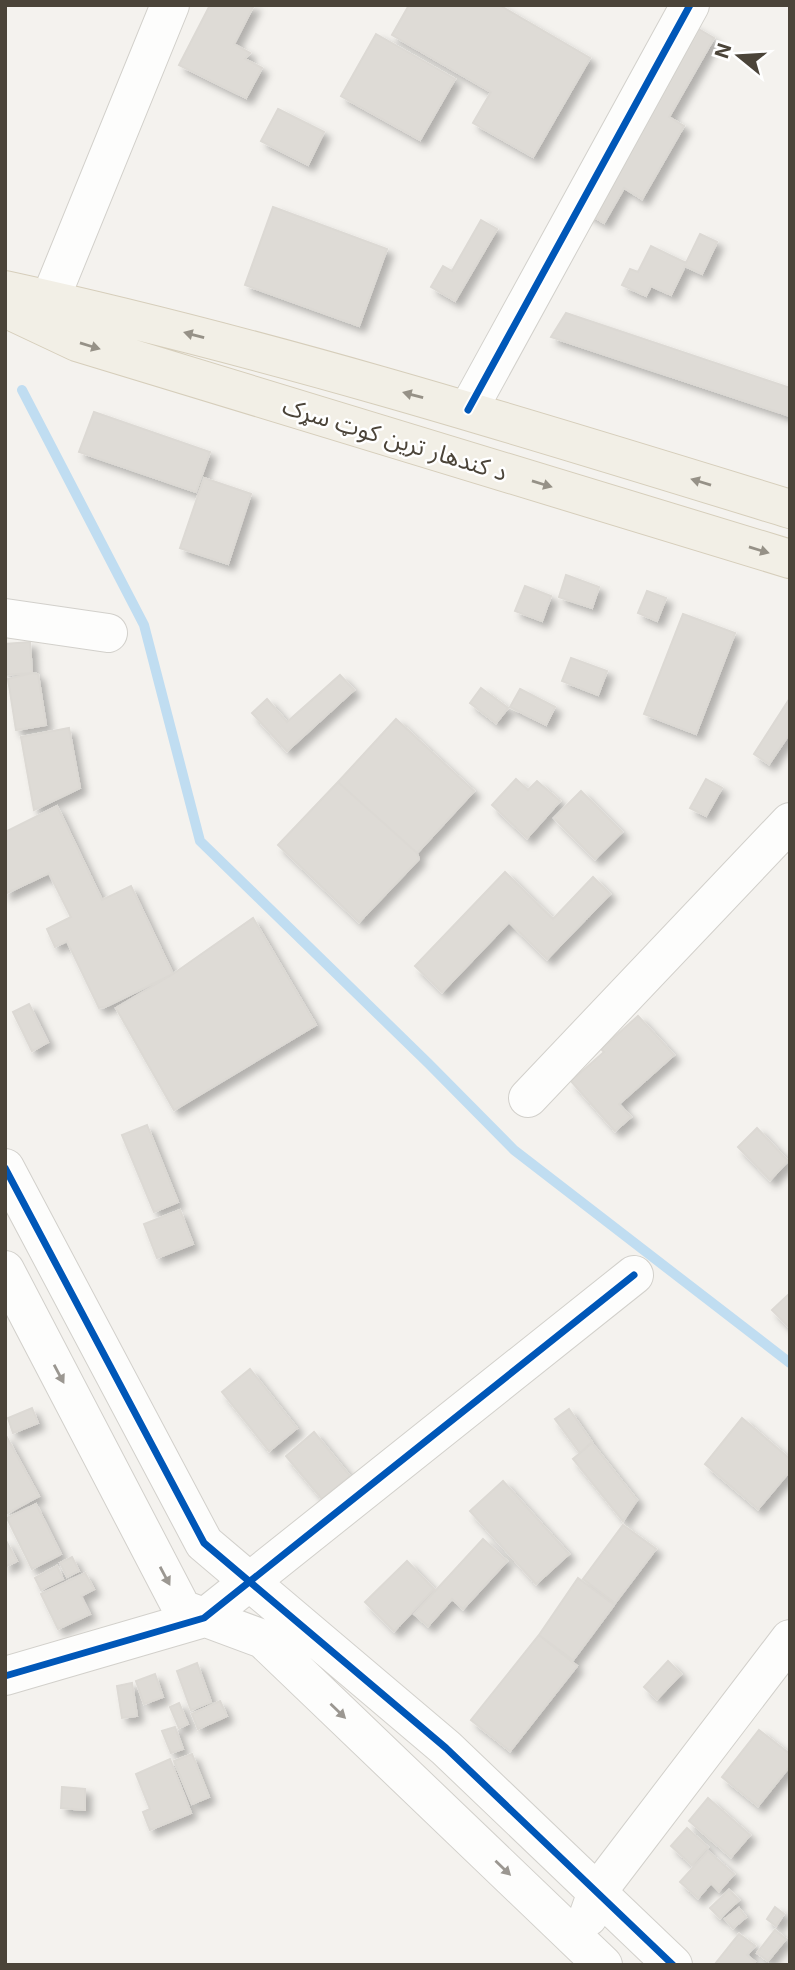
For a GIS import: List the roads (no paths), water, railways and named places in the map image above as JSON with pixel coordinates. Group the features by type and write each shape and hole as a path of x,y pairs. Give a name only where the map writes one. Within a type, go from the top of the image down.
{"main road":[{"name":"د کندهار ترين کوټ سړک","path":"5,290 45,312 77,342 790,559"},
{"name":"د کندهار ترين کوټ سړک","path":"5,308 45,312 112,313 468,410 790,509"}],"street":[{"path":"45,312 170,5"},
{"path":"468,410 690,5"},
{"path":"5,618 108,633"},
{"path":"528,1098 790,822"},
{"path":"5,1168 204,1543 446,1748 673,1965"},
{"path":"5,1270 19,1329 182,1609 263,1639 591,1953"},
{"path":"5,1676 204,1618 634,1275"},
{"path":"19,1329 74,1298"},
{"path":"591,1953 597,1892 790,1639"}],"waterway":[{"path":"22,390 144,625 200,841 514,1150 790,1363"}]}
